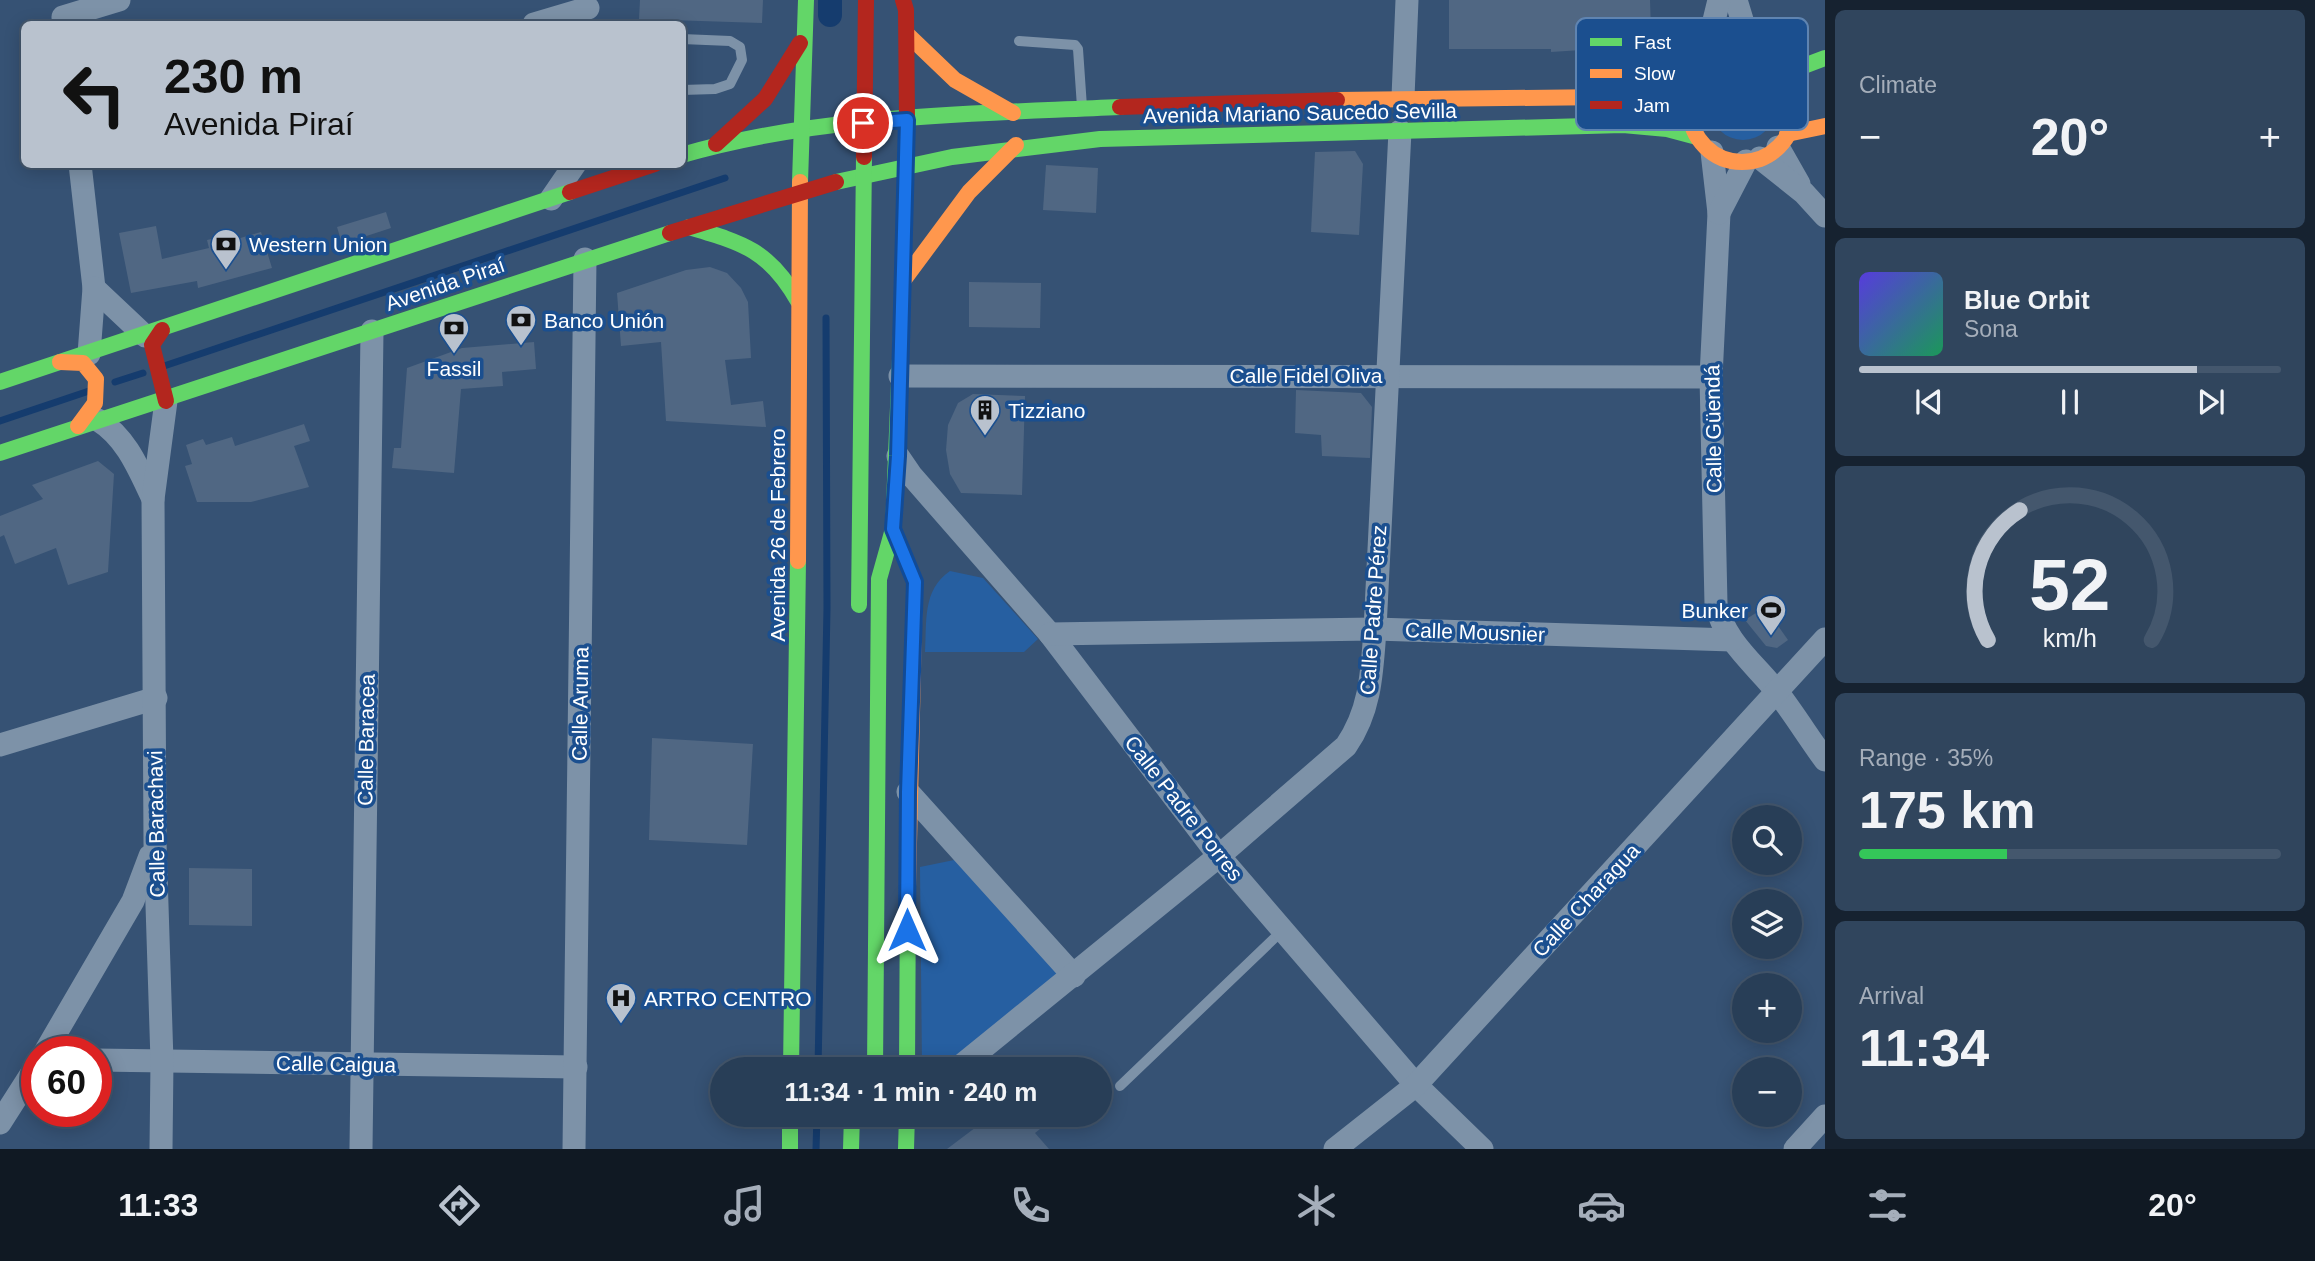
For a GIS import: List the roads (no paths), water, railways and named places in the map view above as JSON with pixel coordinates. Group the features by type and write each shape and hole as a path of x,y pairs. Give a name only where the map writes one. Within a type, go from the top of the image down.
{"main road":[{"name":"Avenida 26 de Febrero","path":"791,1057 798,635 800,128 806,0"},
{"path":"858,615 866,0"},
{"path":"875,1057 879,579 893,529 898,456 907,120 907,3"},
{"path":"716,144 752,116 780,81 806,34"},
{"path":"907,34 954,82 981,100 1013,113"},
{"path":"1808,64 1825,58"},
{"name":"Avenida Mariano Saucedo Sevilla","path":"907,120 1083,109 1576,91"},
{"path":"686,154 716,144 800,128 907,120"},
{"name":"Avenida Mariano Saucedo Sevilla","path":"906,165 1016,145 1100,139 1576,126"},
{"path":"1696,130 1704,144 1731,160 1768,150 1825,126"},
{"name":"Avenida Mariano Saucedo Sevilla","path":"1669,130 1704,144"},
{"path":"1768,150 1783,130"},
{"path":"903,281 969,192 1016,145"},
{"name":"Avenida Piraí","path":"0,453 166,401 585,259 864,174 906,165"},
{"path":"0,382 550,200 632,168"},
{"path":"689,227 761,252 784,274 799,301"},
{"path":"153,333 152,345 166,401"},
{"path":"60,362 83,363 95,374 99,384 97,404 88,424"},
{"path":"893,529 915,582 907,846 907,1057"},
{"path":"876,934 907,846"},
{"path":"790,1127 790,1149"},
{"path":"851,1149 852,1127"},
{"path":"906,1149 907,1127"}],"street":[{"path":"63,14 119,0"},
{"path":"1403,97 1407,0"},
{"path":"1714,18 1719,0"},
{"path":"1736,0 1741,18"},
{"path":"546,21 588,11"},
{"name":"Calle Padre Pérez","path":"972,1057 1219,856 1346,746 1360,725 1370,689 1375,629 1400,131"},
{"name":"Calle Güendá","path":"1704,144 1719,213 1711,377 1716,604 1720,622 1732,640 1777,692 1825,760"},
{"path":"1768,150 1825,216"},
{"name":"Calle Güendá","path":"1719,213 1768,150"},
{"path":"84,168 94,288 89,354"},
{"path":"550,200 572,168"},
{"name":"Calle Aruma","path":"575,1149 585,259"},
{"path":"94,288 153,333"},
{"name":"Calle Baracea","path":"361,1149 372,331"},
{"name":"Calle Fidel Oliva","path":"900,376 1387,374 1711,377"},
{"name":"Calle Barachavi","path":"153,499 178,416 186,401 200,389"},
{"name":"Calle Barachavi","path":"161,1149 162,1061 155,843 153,499 166,401"},
{"name":"Calle Barachavi","path":"88,424 110,428 133,457 153,499"},
{"name":"Calle Padre Porres","path":"898,456 911,475 1050,634 1219,856 1416,1085 1482,1149"},
{"name":"Calle Mousnier","path":"1050,634 1375,629 1732,640"},
{"name":"Calle Charagua","path":"1335,1149 1416,1085 1825,639"},
{"path":"0,745 156,698"},
{"path":"908,792 1074,976"},
{"path":"54,1036 133,901 155,843"},
{"name":"Calle Caigua","path":"112,1060 576,1067"},
{"path":"0,1124 21,1091"},
{"path":"1796,1149 1825,1116"}],"lane":[{"path":"686,39 730,41 740,47 742,61 730,84 715,89 686,90"},
{"path":"1019,41 1075,45 1078,50 1083,109"},
{"path":"1120,1086 1283,930"}],"waterway":[{"path":"830,0 830,15"},
{"path":"164,366 725,178"},
{"path":"818,1057 827,608 826,318"},
{"path":"115,382 143,373"},
{"path":"0,421 89,391"},
{"path":"816,1149 817,1127"}],"place":[{"name":"Western Union","path":"226,271"},
{"name":"Banco Unión","path":"521,347"},
{"name":"Fassil","path":"454,355"},
{"name":"Tizziano","path":"985,437"},
{"name":"Bunker","path":"1771,637"},
{"name":"ARTRO CENTRO","path":"621,1025"}]}
